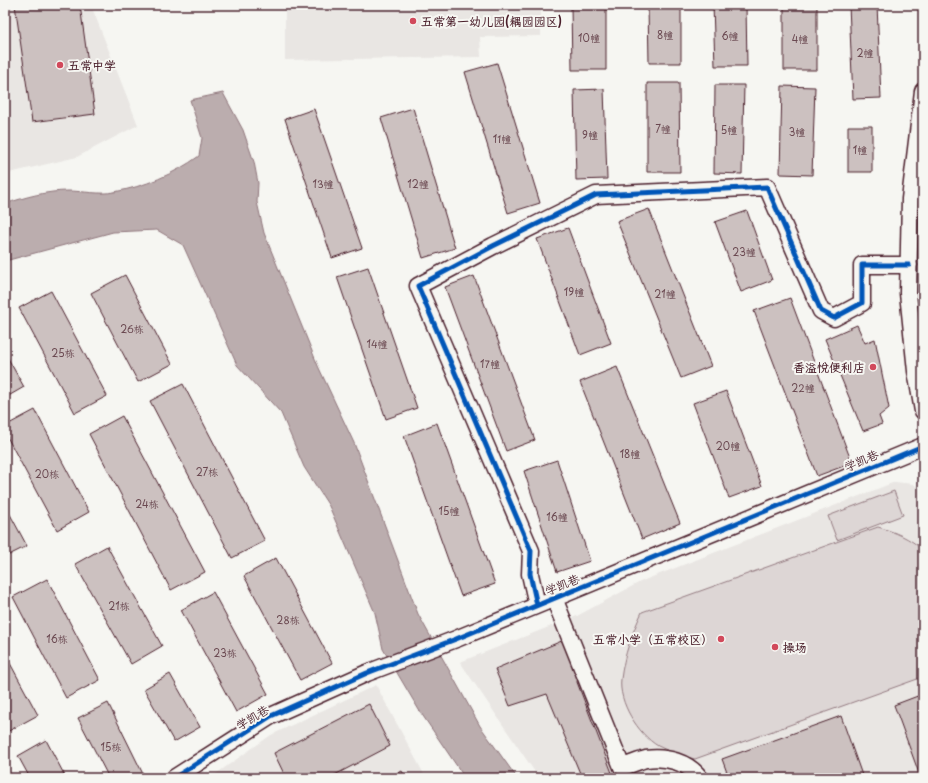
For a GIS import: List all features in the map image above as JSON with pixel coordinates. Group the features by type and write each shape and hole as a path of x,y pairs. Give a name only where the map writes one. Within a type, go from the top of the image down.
{"street":[{"path":"923,91 910,199 908,293 916,371 923,411"},
{"path":"537,605 530,574 530,552 418,286 493,246 596,195 767,187 821,311 834,318 862,304 862,265 909,265"},
{"name":"学凯巷","path":"174,778 271,716 367,673 456,639 923,446"},
{"path":"554,598 622,768 646,759 673,760 694,769 700,778"}],"shaded area":[{"name":"五常中学","path":"5,5 91,5 138,125 77,157 5,174"},
{"name":"五常第一幼儿园(耦园园区)","path":"285,5 541,5 541,36 480,37 481,57 285,60"},
{"path":"223,93 243,130 254,162 258,183 257,202 264,233 318,366 354,443 418,614 480,726 517,778 465,778 419,710 383,649 375,613 329,506 304,467 281,413 237,365 183,245 157,230 113,232 5,261 5,204 52,192 68,191 103,193 125,190 158,179 180,169 199,156 202,138 190,100"},
{"name":"五常小学（五常校区）","path":"895,482 913,484 923,490 923,778 539,778 460,662 577,616 642,581"},
{"path":"894,491 903,515 837,540 828,516"},
{"name":"操场","path":"878,527 902,536 923,550 923,677 695,759 676,754 658,746 643,734 626,707 621,688 622,670 626,653 642,612"},
{"path":"376,685 426,778 210,778 271,735"}],"building":[{"path":"15,5 80,5 95,114 32,122"},
{"path":"571,5 606,5 606,70 572,70"},
{"path":"648,5 681,5 681,63 649,63"},
{"path":"713,5 746,5 747,66 715,66"},
{"path":"784,5 817,5 817,70 784,70"},
{"path":"849,5 877,5 881,98 853,99"},
{"path":"497,63 540,203 508,213 465,72"},
{"path":"647,83 679,83 680,172 647,172"},
{"path":"715,85 744,85 742,174 714,173"},
{"path":"782,86 815,87 812,175 780,174"},
{"path":"604,89 607,179 576,180 574,90"},
{"path":"413,108 455,248 423,258 381,118"},
{"path":"314,109 362,248 332,258 285,119"},
{"path":"848,126 872,126 872,172 848,172"},
{"path":"649,209 711,366 681,378 617,221"},
{"path":"747,211 772,280 741,292 715,222"},
{"path":"568,228 611,343 580,355 537,239"},
{"path":"368,267 417,408 386,419 337,277"},
{"path":"125,275 172,364 138,382 91,293"},
{"path":"474,276 535,440 506,451 445,287"},
{"path":"51,291 107,396 75,413 19,308"},
{"path":"790,298 852,463 817,476 754,311"},
{"path":"857,325 865,343 875,339 889,408 879,416 882,424 863,431 825,339"},
{"path":"5,353 24,387 5,398"},
{"path":"617,367 680,523 642,539 580,382"},
{"path":"183,384 265,541 232,558 150,401"},
{"path":"726,391 762,486 729,498 693,403"},
{"path":"35,410 89,512 57,530 5,433 5,426"},
{"path":"122,416 205,572 171,590 89,434"},
{"path":"437,423 495,584 461,596 404,436"},
{"path":"557,460 590,561 557,572 524,471"},
{"path":"5,505 27,546 5,557"},
{"path":"107,546 162,646 131,664 75,564"},
{"path":"276,558 332,663 300,680 244,576"},
{"path":"47,579 100,680 66,698 13,597"},
{"path":"213,592 268,694 236,712 181,610"},
{"path":"564,640 578,677 577,682 614,778 582,778 547,694 510,706 495,669"},
{"path":"5,654 38,715 5,733"},
{"path":"170,674 200,727 174,742 144,689"},
{"path":"923,694 923,775 920,776 894,705"},
{"path":"108,703 143,774 135,778 109,778 78,718"},
{"path":"369,704 390,746 329,778 286,778 274,753"},
{"path":"841,716 863,778 729,778 722,759"},
{"path":"46,740 66,778 30,778 18,756"},
{"path":"402,771 406,778 389,778"}],"cycle path":[{"path":"537,605 530,574 531,551 418,286 493,246 596,195 767,187 821,311 834,318 862,303 862,265 909,265"},
{"path":"174,778 271,716 367,673 456,639 923,446"}],"place":[{"name":"五常第一幼儿园(耦园园区)","path":"413,21"},
{"name":"五常中学","path":"60,65"},
{"name":"香溢悦便利店","path":"873,367"},
{"name":"五常小学（五常校区）","path":"721,639"},
{"name":"操场","path":"775,647"}]}
